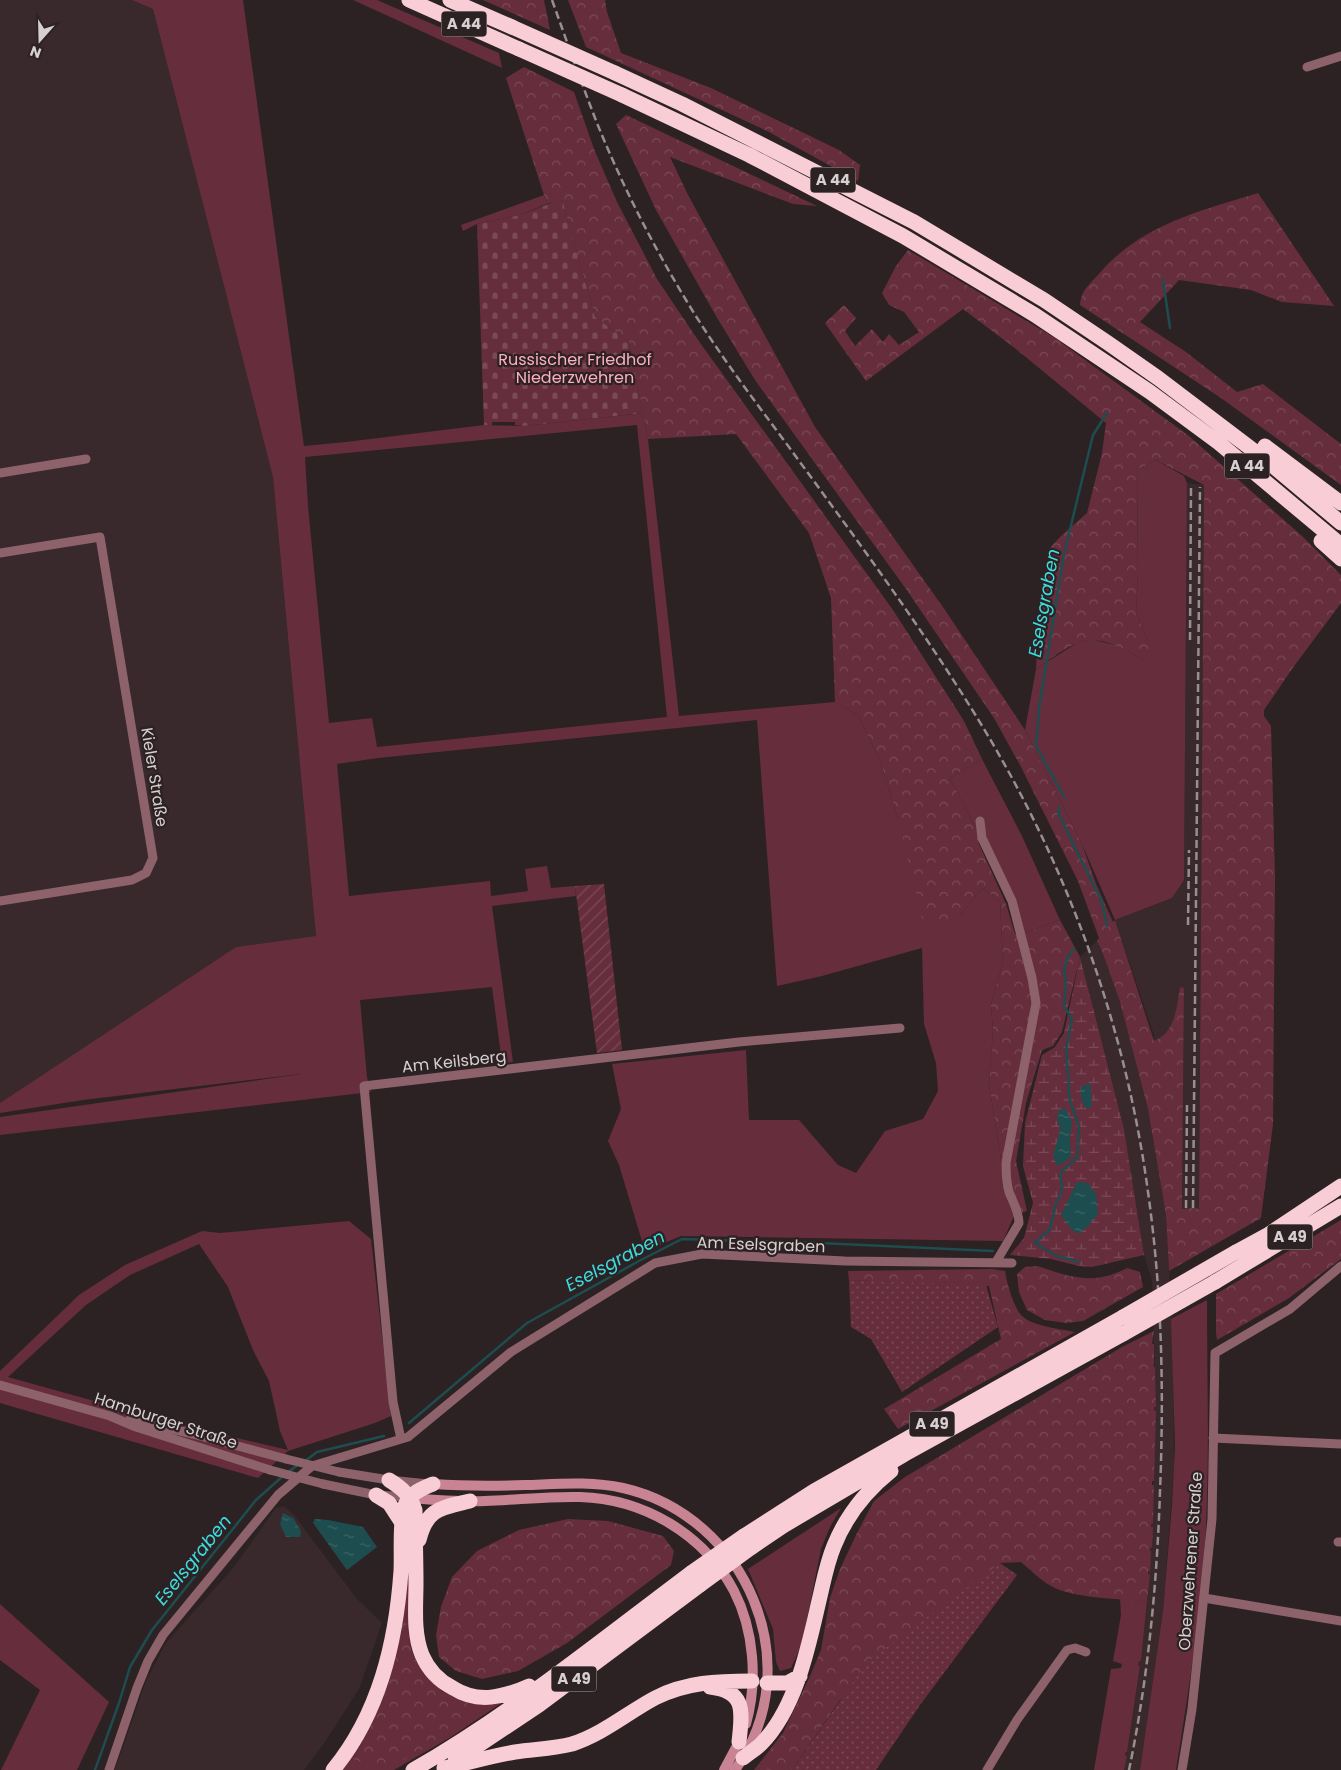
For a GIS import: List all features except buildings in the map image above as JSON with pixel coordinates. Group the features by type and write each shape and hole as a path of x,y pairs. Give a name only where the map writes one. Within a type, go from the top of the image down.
{"highway":[{"name":"A 44","path":"409,0 622,95 748,155 903,236 1035,315 1150,392 1220,443 1341,545"},
{"name":"A 44","path":"450,0 682,104 914,222 1044,300 1108,342 1266,460 1341,523"},
{"path":"1158,378 1227,419 1341,503"},
{"path":"1150,392 1174,416 1269,494 1341,560"},
{"name":"A 49","path":"412,1770 482,1727 748,1542 822,1487 1268,1234 1341,1186"},
{"name":"A 49","path":"748,1542 783,1526 971,1417 1123,1334 1239,1268 1341,1206"},
{"path":"739,1764 762,1744 772,1730 781,1717 800,1676 809,1648 829,1560 845,1523 871,1488 925,1444"},
{"path":"389,1480 406,1492 415,1510 418,1640 423,1657 437,1677 450,1687 464,1694 487,1698 512,1694 552,1677"},
{"path":"333,1770 349,1750 366,1720 374,1704 384,1672 398,1600 404,1510 410,1498 433,1484"},
{"path":"376,1495 389,1503 398,1514 402,1523"},
{"path":"416,1551 422,1526 431,1514 442,1508 470,1501"},
{"name":"A 49","path":"443,1769 539,1705 695,1579"},
{"path":"767,1683 788,1683 800,1676"},
{"path":"443,1769 502,1755 572,1744 601,1731 654,1699 689,1686 714,1681 752,1681"},
{"path":"689,1686 721,1688 735,1696 742,1710 739,1742"}],"main road":[{"path":"433,1484 504,1486 596,1484 626,1489 654,1498 668,1505 694,1522 717,1543 745,1582 756,1605 763,1628 767,1654 767,1683 761,1716 756,1733 739,1764"},
{"path":"410,1498 470,1501 580,1497 607,1500 647,1511 673,1524 706,1553 724,1574 744,1613 749,1632 752,1681 748,1714 739,1742 724,1770"},
{"path":"752,1681 767,1683"}],"street":[{"path":"1308,67 1341,56"},
{"path":"0,473 86,459"},
{"name":"Kieler Straße","path":"0,552 100,537 152,858 146,872 132,880 0,901"},
{"path":"980,821 982,838 1012,901 1032,978 1036,1003 1006,1163 1009,1191 1019,1217 1019,1223 996,1262"},
{"name":"Am Keilsberg","path":"401,1439 393,1402 364,1086 738,1042 900,1028"},
{"name":"Am Eselsgraben","path":"109,1770 137,1688 148,1661 163,1635 278,1495 312,1466 408,1437 511,1352 655,1263 702,1254 845,1262 1012,1263"},
{"name":"Oberzwehrener Straße","path":"1182,1770 1192,1709 1212,1519 1215,1353 1290,1309 1341,1266"},
{"name":"Hamburger Straße","path":"0,1385 110,1416 136,1427 270,1470 376,1495 410,1498"},
{"path":"110,1416 193,1434 338,1472 389,1480 433,1484"},
{"path":"1213,1438 1341,1444"},
{"path":"1204,1598 1341,1621"},
{"path":"987,1770 1017,1720 1067,1650 1075,1648 1086,1652"}],"shaded area":[{"path":"0,0 132,0 153,9 273,477 316,936 236,947 0,1103"},
{"path":"1187,483 1204,485 1199,1210 1182,1209 1184,988 1180,987 1177,1010 1171,1026 1157,1041 1154,1041 1154,1035 1115,920 1172,898 1184,880"},
{"path":"1097,941 1120,1002 1148,1109 1166,1215 1173,1339 1174,1469 1163,1611 1140,1770 1124,1770 1140,1666 1138,1665 1139,1661 1141,1661 1150,1575 1148,1574 1151,1523 1153,1523 1154,1407 1156,1407 1152,1281 1144,1255 1124,1129 1080,957"},
{"path":"284,1506 294,1515 357,1599 382,1623 359,1689 325,1742 304,1770 115,1770 146,1681 166,1643 234,1567 276,1508"}],"green space":[{"path":"132,0 243,0 304,446 484,425 524,426 643,413 648,439 679,716 835,702 858,715 881,763 898,819 959,917 982,888 1000,901 1003,961 991,1005 993,1031 989,1084 1001,1159 1003,1189 1014,1216 1003,1241 681,1236 645,1251 619,1165 608,1141 621,1109 612,1064 746,1050 749,1120 799,1120 838,1165 856,1173 885,1131 923,1119 938,1091 936,1063 924,1024 922,948 822,976 777,986 757,720 378,758 337,764 349,896 490,881 491,896 528,891 525,869 547,866 551,888 575,886 576,896 492,906 513,1062 502,1063 492,987 360,1000 367,1077 371,1092 0,1135 0,1117 301,1074 83,1100 0,1113 0,1103 236,947 316,936 273,477 153,9","holes":["637,425 667,717 377,747 372,718 329,723 305,457"]},
{"path":"353,0 377,0 499,53 502,68"},
{"path":"483,0 544,0 550,30"},
{"path":"568,0 605,0 607,12 621,53 711,88 839,150 860,165 858,181 767,131 586,47"},
{"path":"524,67 574,92 594,149 616,200 657,279 698,340 893,610 964,721 982,759 950,778 977,831 979,844 1006,904 1015,934 1024,933 1060,920 1080,957 1062,1032 1053,1046 1042,1050 1026,1103 1016,1161 1027,1211 1014,1216 1003,1189 1001,1159 989,1084 993,1031 991,1005 1003,961 1000,901 982,888 959,917 924,926 898,819 881,763 858,715 835,702 831,598 809,533 736,434 648,439 629,342 595,317 562,200 547,204 544,195 506,78"},
{"path":"626,115 817,206 793,204 670,157 688,195 815,427 945,610 1025,730 1082,844 1096,884 1113,922 1115,920 1154,1041 1161,1037 1171,1026 1180,987 1184,988 1182,1209 1199,1209 1204,485 1156,460 1137,470 1138,573 1136,612 1148,641 1148,662 1113,644 1091,640 1069,647 1036,669 1048,550 1087,513 1102,453 1106,423 1016,349 963,309 866,381 825,323 844,305 856,318 845,331 855,346 872,329 883,342 889,334 899,345 919,332 904,312 889,305 882,293 896,266 908,250 1055,338 1189,436 1302,536 1341,575 1341,603 1264,710 1264,716 1271,726 1275,876 1273,1124 1261,1218 1169,1271 1166,1215 1148,1109 1120,1002 1097,941 1099,938 1078,881 1020,765 994,718 906,589 755,380 716,316 656,210 616,124"},
{"path":"1258,193 1334,306 1282,302 1251,290 1179,280 1140,322 1186,352 1237,392 1263,384 1341,444 1341,485 1221,398 1080,305 1083,292 1114,259 1132,244 1151,232 1192,214"},
{"path":"544,195 547,204 520,215 477,224 463,231 461,225"},
{"name":"Russischer Friedhof Niederzwehren","path":"562,199 595,317 629,342 643,413 524,426 515,425 515,422 492,422 492,425 484,425 477,224 520,215"},
{"path":"1156,460 1184,476 1187,483 1184,880 1172,898 1115,920 1082,844 1025,730 1036,669 1077,643 1091,639 1118,646 1148,662 1148,641 1136,612 1138,573 1137,470"},
{"path":"982,759 1022,836 1060,920 1024,933 950,778"},
{"path":"604,884 622,1050 597,1053 575,886"},
{"path":"1080,957 1124,1129 1144,1255 1092,1267 1079,1266 1051,1259 1010,1255 1024,1238 1033,1203 1023,1166 1025,1123 1042,1055 1055,1047 1064,1033"},
{"path":"1341,1220 1341,1259 1289,1298 1217,1340 1216,1294"},
{"path":"349,1221 371,1239 391,1416 288,1451 258,1478 0,1403 0,1371 79,1295 125,1265 202,1231 220,1233","holes":["199,1244 228,1287 253,1350 269,1381 280,1431 288,1450 177,1424 8,1377 86,1305 130,1275"]},
{"path":"1037,1266 1082,1278 1103,1277 1127,1268 1140,1272 1143,1287 1083,1321 1066,1323 1045,1320 1027,1310 1019,1292 1017,1274 1025,1267"},
{"path":"993,1269 1005,1271 1013,1301 1022,1316 1039,1325 1075,1332 898,1429 884,1409 1001,1339 989,1286 849,1280 848,1271"},
{"path":"849,1280 986,1285 998,1327 902,1392 871,1339 851,1327"},
{"path":"1207,1300 1207,1513 1200,1600 1189,1685 1176,1770 1140,1770 1163,1611 1172,1505 1175,1446 1171,1319"},
{"path":"1154,1331 1152,1344 1154,1344 1153,1364 1155,1368 1156,1407 1154,1407 1154,1411 1156,1411 1154,1481 1152,1481 1152,1485 1154,1485 1153,1523 1151,1527 1153,1527 1147,1602 1065,1592 1046,1583 1021,1562 1000,1563 840,1700 792,1770 754,1770 783,1733 810,1676 821,1650 830,1598 840,1569 874,1501 905,1477 1122,1347"},
{"path":"841,1508 830,1527 821,1549 802,1644 791,1668 780,1671 776,1662 773,1629 748,1569"},
{"path":"568,1519 608,1521 663,1536 674,1551 671,1565 567,1643 518,1671 482,1679 456,1671 439,1657 436,1635 441,1607 452,1577 477,1551 519,1530"},
{"path":"406,1550 423,1671 413,1651 405,1615 390,1678 382,1702 354,1759 458,1699 503,1702 451,1737 394,1770 339,1770 369,1722"},
{"path":"1000,1563 1017,1575 920,1705 876,1770 792,1770 867,1662"},
{"path":"1120,1598 1147,1602 1141,1661 1139,1661 1138,1665 1140,1666 1125,1755 1127,1756 1124,1770 1094,1770 1111,1669 1121,1668 1122,1664 1113,1661 1121,1615"},
{"path":"0,1604 109,1702 77,1770 1,1770 40,1690 0,1660"},
{"path":"401,1614 405,1614 411,1648 415,1659 431,1681 442,1691 468,1704 469,1710 448,1734 410,1757 378,1770 354,1759 382,1702 390,1678"}],"water":[{"path":"1090,1083 1092,1106 1087,1109 1081,1098 1081,1087"},
{"path":"1065,1108 1072,1121 1071,1156 1058,1166 1053,1157 1060,1129 1057,1118 1059,1110"},
{"path":"1077,1182 1088,1183 1096,1194 1098,1214 1079,1234 1071,1229 1061,1215"},
{"path":"283,1513 293,1518 301,1531 300,1537 286,1537 280,1524"},
{"path":"315,1519 363,1527 377,1547 347,1570 313,1523"}],"waterway":[{"name":"Eselsgraben","path":"1163,280 1170,328"},
{"name":"Eselsgraben","path":"1064,797 1036,746 1039,708 1064,554 1093,435 1107,413"},
{"name":"Eselsgraben","path":"1060,807 1058,813 1102,902 1107,926"},
{"name":"Eselsgraben","path":"1074,949 1069,955 1064,968 1066,980 1064,1007 1072,1018 1066,1050 1069,1097 1079,1127 1077,1158 1062,1171 1060,1176 1062,1184 1061,1193 1056,1203 1050,1229 1035,1243 1057,1256 1079,1262"},
{"name":"Eselsgraben","path":"409,1423 527,1323 682,1239 993,1251"},
{"name":"Eselsgraben","path":"305,1461 317,1452 384,1436"},
{"name":"Eselsgraben","path":"288,1472 298,1465"},
{"name":"Eselsgraben","path":"95,1770 130,1667 152,1630 256,1500 284,1475"}],"railway":[{"path":"552,0 605,142 637,211 661,256 697,319 888,584 984,729 1015,783 1042,838 1090,952 1125,1070 1138,1131 1153,1229 1161,1341 1161,1454 1157,1561 1146,1666 1129,1770"},
{"path":"1190,640 1191,487"},
{"path":"1193,1208 1200,487"},
{"path":"1188,925 1189,850"},
{"path":"1186,1208 1187,1105"}]}
